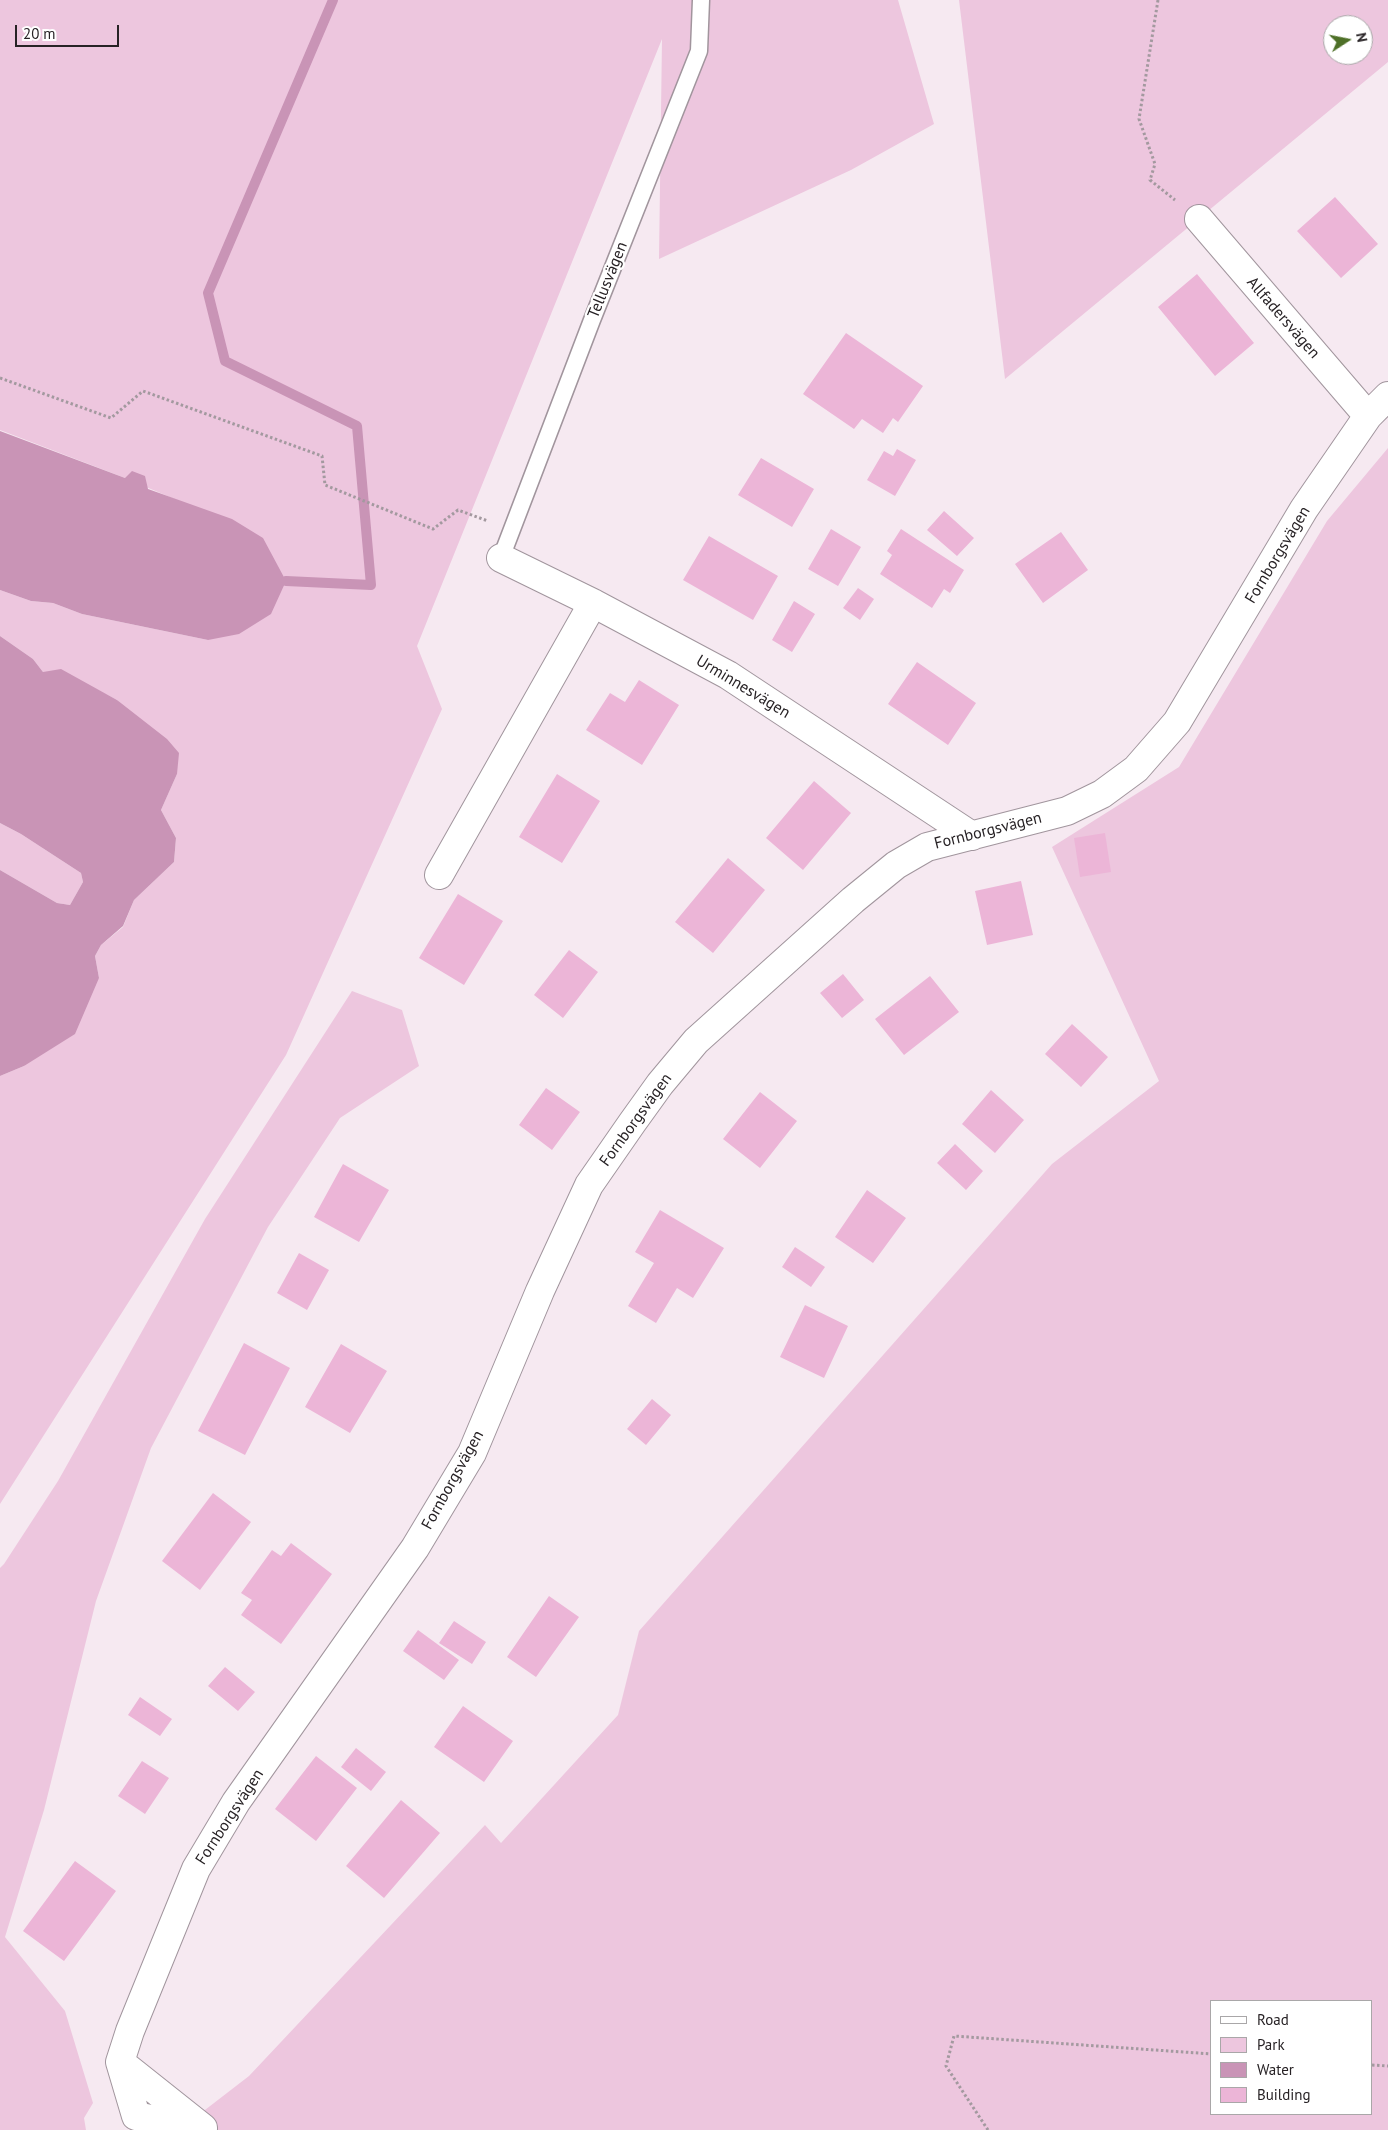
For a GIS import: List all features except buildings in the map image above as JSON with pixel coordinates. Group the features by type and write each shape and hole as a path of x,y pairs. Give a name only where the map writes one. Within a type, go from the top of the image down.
{"street":[{"name":"Allfadersvägen","path":"1198,220 1368,416"},
{"name":"Fornborgsvägen","path":"203,2130 136,2116 120,2062 130,2031 196,1869 236,1802 415,1548 472,1453 540,1291 589,1185 660,1084 696,1041 853,900 896,865 927,847 1067,811 1102,794 1136,769 1177,722 1304,509 1368,416 1388,396"},
{"name":"Urminnesvägen","path":"501,558 593,603 728,675 972,836"},
{"path":"439,875 593,603"}],"lane":[{"name":"Tellusvägen","path":"501,558 592,320 699,51 701,0"}],"path":[{"path":"1158,0 1139,119 1155,164 1150,180 1198,220"},
{"path":"0,378 111,418 143,392 322,456 324,485 433,529 458,510 512,530"},
{"path":"988,2130 946,2066 954,2036 1210,2054"},
{"path":"1373,2065 1388,2066"}],"green space":[{"path":"0,0 898,0 934,124 851,170 659,259 662,39 417,646 442,709 286,1055 0,1504 0,1076 24,1066 99,978 95,956 101,945 123,927 134,900 174,862 176,838 161,810 177,774 117,700 90,686 43,672 33,659 0,636 0,590 31,601 53,603 82,614 208,640 179,501 0,430"},
{"path":"959,0 1388,0 1388,62 1005,379"},
{"path":"1388,448 1388,2130 179,2130 249,2076 485,1825 501,1843 618,1715 639,1631 1052,1164 1159,1081 1052,847 1179,767 1327,521"},
{"path":"0,823 21,834 81,873 83,882 70,905 57,903 0,870"},
{"path":"352,991 402,1010 419,1066 340,1118 268,1227 151,1448 96,1601 44,1810 5,1937 65,2011 93,2103 84,2118 86,2130 0,2130 0,1568 58,1481 205,1219"}],"water":[{"path":"0,431 125,478 132,471 145,476 148,489 232,519 263,538 286,581 271,614 239,634 208,640 82,614 53,603 31,601 0,590"},
{"path":"0,636 33,659 43,672 61,669 117,700 167,739 179,753 177,774 161,810 176,838 174,862 134,900 123,926 101,945 95,956 99,978 75,1034 24,1066 0,1076 0,870 57,903 70,905 83,882 81,873 21,834 0,823"}],"waterway":[{"path":"286,581 371,585 357,426 225,361 208,293 333,0"}]}
